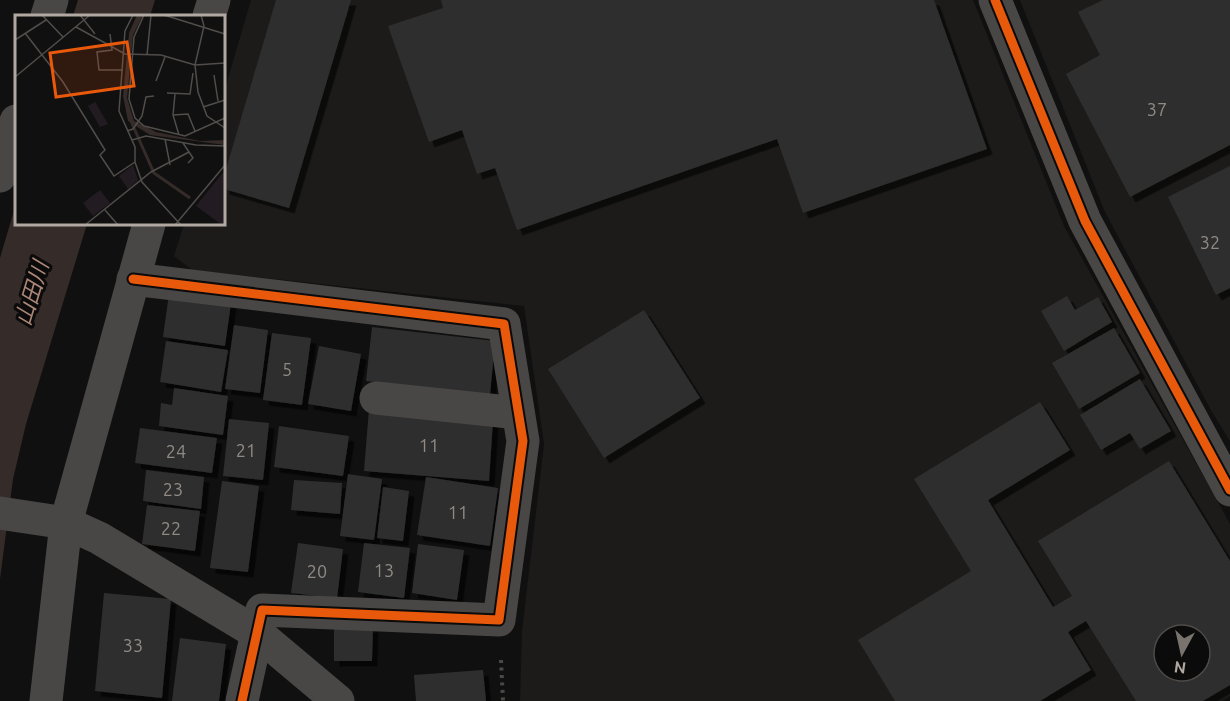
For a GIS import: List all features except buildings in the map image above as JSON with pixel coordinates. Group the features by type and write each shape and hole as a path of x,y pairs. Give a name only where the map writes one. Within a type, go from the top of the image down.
{"street":[{"path":"47,15 52,0"},
{"path":"209,15 214,0"},
{"path":"995,0 1085,220 1230,490"},
{"path":"0,176 15,124"},
{"path":"46,701 66,523 149,225"},
{"path":"133,279 504,324 523,441 499,620 262,610 242,701"},
{"path":"376,398 518,413"},
{"path":"14,515 66,523 99,538 257,633 338,701"}],"shaded area":[{"path":"251,0 973,0 1064,226 1230,524 1230,696 1222,701 520,701 522,631 544,444 524,306 192,270 174,256 184,225 225,225 225,89"},
{"path":"1020,0 1230,0 1230,441 1212,412 1105,212"}],"water":[{"path":"78,0 155,0 150,15 73,15"},
{"name":"山田川","path":"15,207 15,225 87,225 26,424 13,479 0,579 0,258"}],"cycle path":[{"path":"995,0 1085,221 1230,490"},
{"path":"133,279 504,324 523,441 499,620 262,610 242,701"}]}
